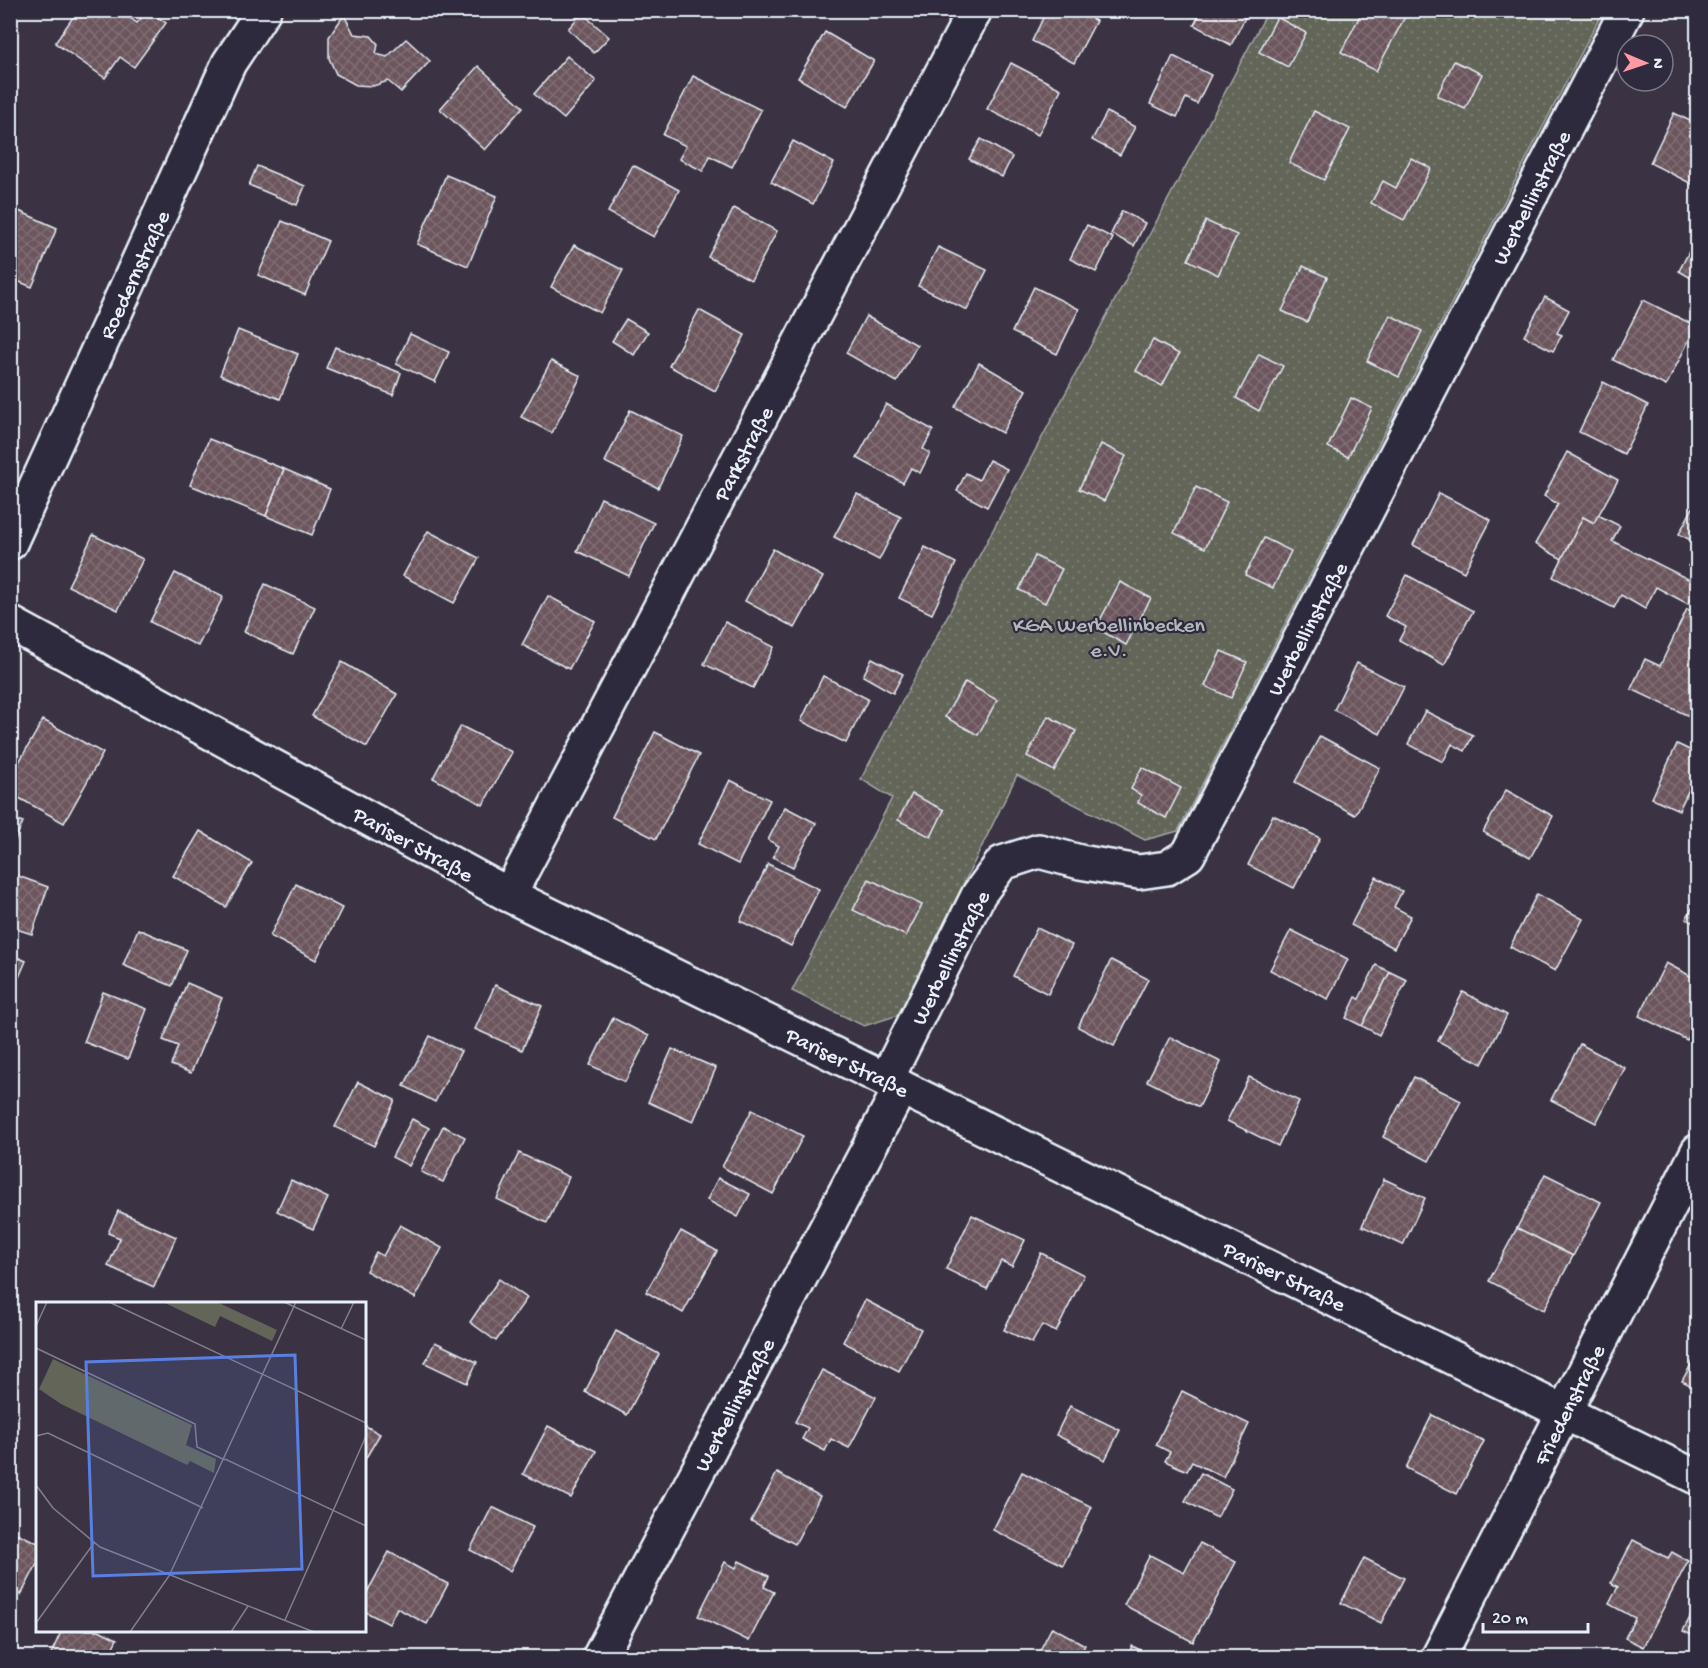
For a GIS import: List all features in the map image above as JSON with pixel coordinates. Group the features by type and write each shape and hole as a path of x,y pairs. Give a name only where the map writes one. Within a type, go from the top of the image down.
{"street":[{"name":"Roedernstraße","path":"10,543 229,63 264,10"},
{"name":"Parkstraße","path":"509,895 975,10"},
{"name":"Werbellinstraße","path":"599,1658 893,1083 980,894 1002,864 1039,851 1080,862 1139,872 1167,868 1188,855 1627,10"},
{"name":"Pariser Straße","path":"10,623 509,895 1698,1478"},
{"name":"Friedenstraße","path":"1438,1658 1698,1151"}],"green space":[{"name":"KGA Werbellinbecken e.V.","path":"1268,11 1603,11 1178,831 1145,840 1017,775 899,1015 864,1026 792,991 892,798 861,779"}],"building":[{"path":"78,10 119,10 137,23 148,10 166,23 134,67 120,57 105,78 55,43"},
{"path":"1047,10 1076,10 1096,21 1074,63 1032,41"},
{"path":"1202,10 1249,10 1231,45 1194,25"},
{"path":"1363,10 1402,10 1407,13 1376,71 1341,52"},
{"path":"582,13 609,37 594,53 568,29"},
{"path":"344,15 354,34 371,36 378,44 376,54 387,57 406,39 430,61 401,92 388,81 373,86 356,85 336,74 329,58 329,37"},
{"path":"1277,17 1306,33 1288,67 1259,52"},
{"path":"825,32 874,61 847,107 798,78"},
{"path":"567,56 596,81 564,119 534,94"},
{"path":"1173,56 1211,75 1197,104 1186,98 1177,117 1150,104"},
{"path":"1454,61 1482,74 1465,109 1437,96"},
{"path":"1011,63 1061,89 1038,135 987,109"},
{"path":"478,66 523,107 485,150 440,109"},
{"path":"693,76 761,110 732,167 710,156 703,171 679,159 686,146 663,135"},
{"path":"1314,111 1350,129 1324,180 1289,163"},
{"path":"1107,112 1135,127 1120,155 1092,140"},
{"path":"1674,113 1698,125 1698,183 1696,186 1650,163"},
{"path":"981,139 1012,157 1002,177 969,159"},
{"path":"793,141 834,163 813,204 771,182"},
{"path":"1411,158 1431,168 1404,220 1371,203 1383,181 1396,188"},
{"path":"633,165 679,190 654,237 608,212"},
{"path":"257,166 305,186 297,205 249,185"},
{"path":"446,175 497,196 468,266 417,244"},
{"path":"10,207 57,228 32,287 10,278"},
{"path":"734,208 777,231 751,280 708,257"},
{"path":"1122,211 1145,223 1134,246 1111,234"},
{"path":"282,221 328,241 305,295 258,275"},
{"path":"1206,221 1237,235 1218,275 1188,260"},
{"path":"1087,225 1113,238 1096,272 1070,259"},
{"path":"1693,244 1698,246 1696,281 1679,271"},
{"path":"574,245 623,270 600,313 551,287"},
{"path":"938,247 987,270 967,310 918,286"},
{"path":"1303,266 1327,277 1307,322 1282,311"},
{"path":"1034,287 1079,309 1057,354 1012,332"},
{"path":"1545,297 1569,310 1557,333 1562,335 1553,351 1524,336"},
{"path":"1643,300 1696,326 1666,386 1613,360"},
{"path":"699,310 745,335 715,391 669,366"},
{"path":"1390,315 1422,331 1399,377 1367,361"},
{"path":"866,316 917,345 897,382 846,353"},
{"path":"626,319 648,332 634,355 612,341"},
{"path":"238,330 298,354 280,399 220,375"},
{"path":"410,334 449,352 435,382 396,364"},
{"path":"1153,340 1179,354 1162,386 1136,371"},
{"path":"335,347 401,373 393,395 326,368"},
{"path":"1259,354 1283,366 1259,411 1236,398"},
{"path":"551,361 581,376 552,433 521,417"},
{"path":"979,363 1026,390 1002,433 955,407"},
{"path":"1603,382 1648,405 1624,454 1579,432"},
{"path":"1351,398 1372,408 1348,457 1328,447"},
{"path":"886,404 933,430 923,449 930,453 920,473 911,468 903,483 857,458"},
{"path":"630,410 683,436 658,488 605,462"},
{"path":"209,439 284,469 266,516 190,485"},
{"path":"1101,444 1126,456 1104,501 1079,489"},
{"path":"1567,452 1618,480 1594,523 1583,517 1562,559 1535,544 1558,504 1544,496"},
{"path":"989,460 1007,469 987,507 957,491 966,473 979,480"},
{"path":"284,469 330,489 312,535 266,516"},
{"path":"1196,487 1227,502 1205,548 1174,533"},
{"path":"1439,493 1491,520 1464,572 1413,545"},
{"path":"857,494 901,517 879,560 834,537"},
{"path":"601,498 654,523 629,576 577,551"},
{"path":"1698,498 1698,544 1679,534"},
{"path":"1598,515 1620,526 1612,541 1698,584 1688,604 1656,587 1645,609 1621,595 1614,608 1553,577 1583,517 1594,523"},
{"path":"428,531 479,558 454,603 403,576"},
{"path":"93,535 143,559 118,610 68,586"},
{"path":"1264,538 1291,551 1273,588 1245,575"},
{"path":"925,547 956,563 932,614 899,598"},
{"path":"1698,548 1698,570 1688,566"},
{"path":"773,549 823,577 795,628 745,601"},
{"path":"1035,556 1062,569 1045,603 1019,590"},
{"path":"175,573 223,597 198,646 150,622"},
{"path":"1407,575 1473,611 1444,665 1399,640 1406,627 1385,616"},
{"path":"1120,582 1151,598 1126,645 1096,628"},
{"path":"265,584 315,607 293,654 244,632"},
{"path":"548,596 595,621 569,669 522,645"},
{"path":"1687,609 1698,614 1698,704 1691,717 1631,689 1645,659 1660,666"},
{"path":"725,622 774,647 753,688 704,664"},
{"path":"1221,651 1247,662 1231,698 1205,686"},
{"path":"872,658 903,674 893,693 863,676"},
{"path":"342,662 397,694 367,747 312,716"},
{"path":"1357,663 1404,687 1380,734 1334,710"},
{"path":"823,676 868,699 846,743 801,721"},
{"path":"965,682 997,700 978,735 945,717"},
{"path":"1425,711 1473,735 1465,751 1452,744 1443,762 1408,744"},
{"path":"1048,716 1076,731 1054,771 1027,756"},
{"path":"43,720 103,753 64,823 10,793 10,778"},
{"path":"461,726 512,752 483,805 433,778"},
{"path":"655,732 699,755 656,839 612,817"},
{"path":"1320,736 1380,768 1355,815 1295,782"},
{"path":"1677,744 1698,754 1698,770 1679,810 1652,798"},
{"path":"1142,767 1181,788 1166,818 1138,803 1141,795 1131,789"},
{"path":"730,780 770,800 738,864 698,844"},
{"path":"1506,790 1553,816 1530,858 1483,832"},
{"path":"912,794 944,810 931,837 898,820"},
{"path":"785,807 816,823 793,867 773,857 779,846 768,840"},
{"path":"1273,815 1320,838 1294,888 1248,865"},
{"path":"10,818 23,822 10,852"},
{"path":"200,831 252,863 226,907 173,876"},
{"path":"768,864 819,889 791,946 740,921"},
{"path":"10,873 48,887 32,934 10,927"},
{"path":"1376,877 1402,891 1394,907 1411,916 1394,948 1351,925"},
{"path":"869,879 922,905 906,936 853,910"},
{"path":"296,884 342,908 316,960 270,936"},
{"path":"1537,894 1583,919 1555,971 1510,947"},
{"path":"1698,898 1698,925 1686,919"},
{"path":"1037,928 1072,945 1048,994 1013,976"},
{"path":"138,929 187,950 172,986 123,965"},
{"path":"1291,930 1348,959 1328,999 1270,970"},
{"path":"10,954 26,961 10,998"},
{"path":"1111,960 1148,979 1114,1046 1078,1027"},
{"path":"1666,963 1698,980 1698,1020 1687,1040 1639,1016"},
{"path":"1376,965 1390,972 1362,1026 1346,1018 1356,997 1359,999"},
{"path":"1390,972 1407,980 1379,1035 1362,1026"},
{"path":"187,983 222,998 191,1073 171,1065 178,1046 163,1040"},
{"path":"495,985 542,1006 522,1050 475,1029"},
{"path":"103,992 147,1009 128,1059 84,1042"},
{"path":"1463,992 1507,1015 1482,1064 1438,1041"},
{"path":"613,1018 649,1036 625,1082 590,1065"},
{"path":"430,1036 461,1051 435,1102 404,1086"},
{"path":"1170,1037 1221,1062 1199,1107 1147,1081"},
{"path":"1580,1044 1625,1068 1596,1123 1551,1100"},
{"path":"672,1049 716,1068 693,1122 648,1102"},
{"path":"1249,1077 1299,1101 1278,1146 1227,1121"},
{"path":"1414,1077 1461,1101 1429,1161 1383,1137"},
{"path":"358,1082 395,1100 374,1146 335,1127"},
{"path":"752,1110 803,1136 773,1194 722,1167"},
{"path":"412,1119 429,1128 409,1166 392,1157"},
{"path":"443,1126 465,1137 443,1182 421,1172"},
{"path":"519,1153 569,1177 547,1223 497,1199"},
{"path":"1545,1174 1601,1202 1573,1256 1517,1228"},
{"path":"718,1178 750,1194 738,1217 707,1200"},
{"path":"1384,1179 1425,1198 1403,1245 1362,1226"},
{"path":"291,1180 328,1198 313,1229 277,1211"},
{"path":"118,1211 176,1237 154,1287 108,1266 120,1238 108,1233"},
{"path":"972,1215 1025,1240 1012,1266 1001,1261 987,1289 946,1269"},
{"path":"400,1225 442,1248 415,1298 366,1271 376,1252 383,1256"},
{"path":"1517,1228 1573,1256 1544,1310 1489,1281"},
{"path":"681,1231 717,1251 683,1313 646,1292"},
{"path":"1041,1253 1084,1275 1056,1332 1042,1325 1032,1343 1004,1330"},
{"path":"499,1279 527,1298 496,1341 470,1322"},
{"path":"865,1300 921,1329 899,1371 843,1342"},
{"path":"616,1331 659,1354 627,1415 585,1392"},
{"path":"435,1342 477,1362 467,1383 425,1363"},
{"path":"1698,1352 1698,1389 1682,1381"},
{"path":"822,1370 876,1397 849,1448 831,1439 825,1451 802,1439 808,1428 795,1422"},
{"path":"1182,1391 1249,1424 1223,1477 1192,1462 1187,1471 1165,1461 1170,1452 1156,1445"},
{"path":"1070,1406 1120,1430 1105,1460 1056,1435"},
{"path":"1432,1415 1484,1441 1457,1494 1406,1468"},
{"path":"366,1426 380,1434 366,1458"},
{"path":"548,1426 596,1451 571,1498 523,1474"},
{"path":"1022,1472 1092,1507 1063,1565 993,1530"},
{"path":"777,1473 820,1496 795,1544 751,1521"},
{"path":"1201,1473 1232,1489 1217,1518 1185,1501"},
{"path":"492,1507 533,1527 510,1571 470,1550"},
{"path":"10,1530 36,1542 36,1566 21,1595 10,1590"},
{"path":"1633,1540 1668,1558 1672,1552 1688,1561 1643,1647 1625,1638 1635,1618 1609,1604 1618,1587 1611,1583"},
{"path":"1200,1543 1236,1562 1193,1642 1124,1605 1150,1555 1184,1573"},
{"path":"389,1552 448,1584 427,1624 397,1608 389,1624 366,1612 366,1594"},
{"path":"1364,1558 1404,1578 1381,1623 1341,1603"},
{"path":"739,1561 769,1576 764,1587 774,1592 749,1641 698,1616 725,1562 736,1568"},
{"path":"1698,1602 1698,1638 1683,1631"},
{"path":"1052,1627 1085,1645 1078,1658 1036,1658"},
{"path":"61,1632 103,1632 117,1639 107,1658 49,1658"},
{"path":"1132,1646 1157,1658 1127,1658"}]}
